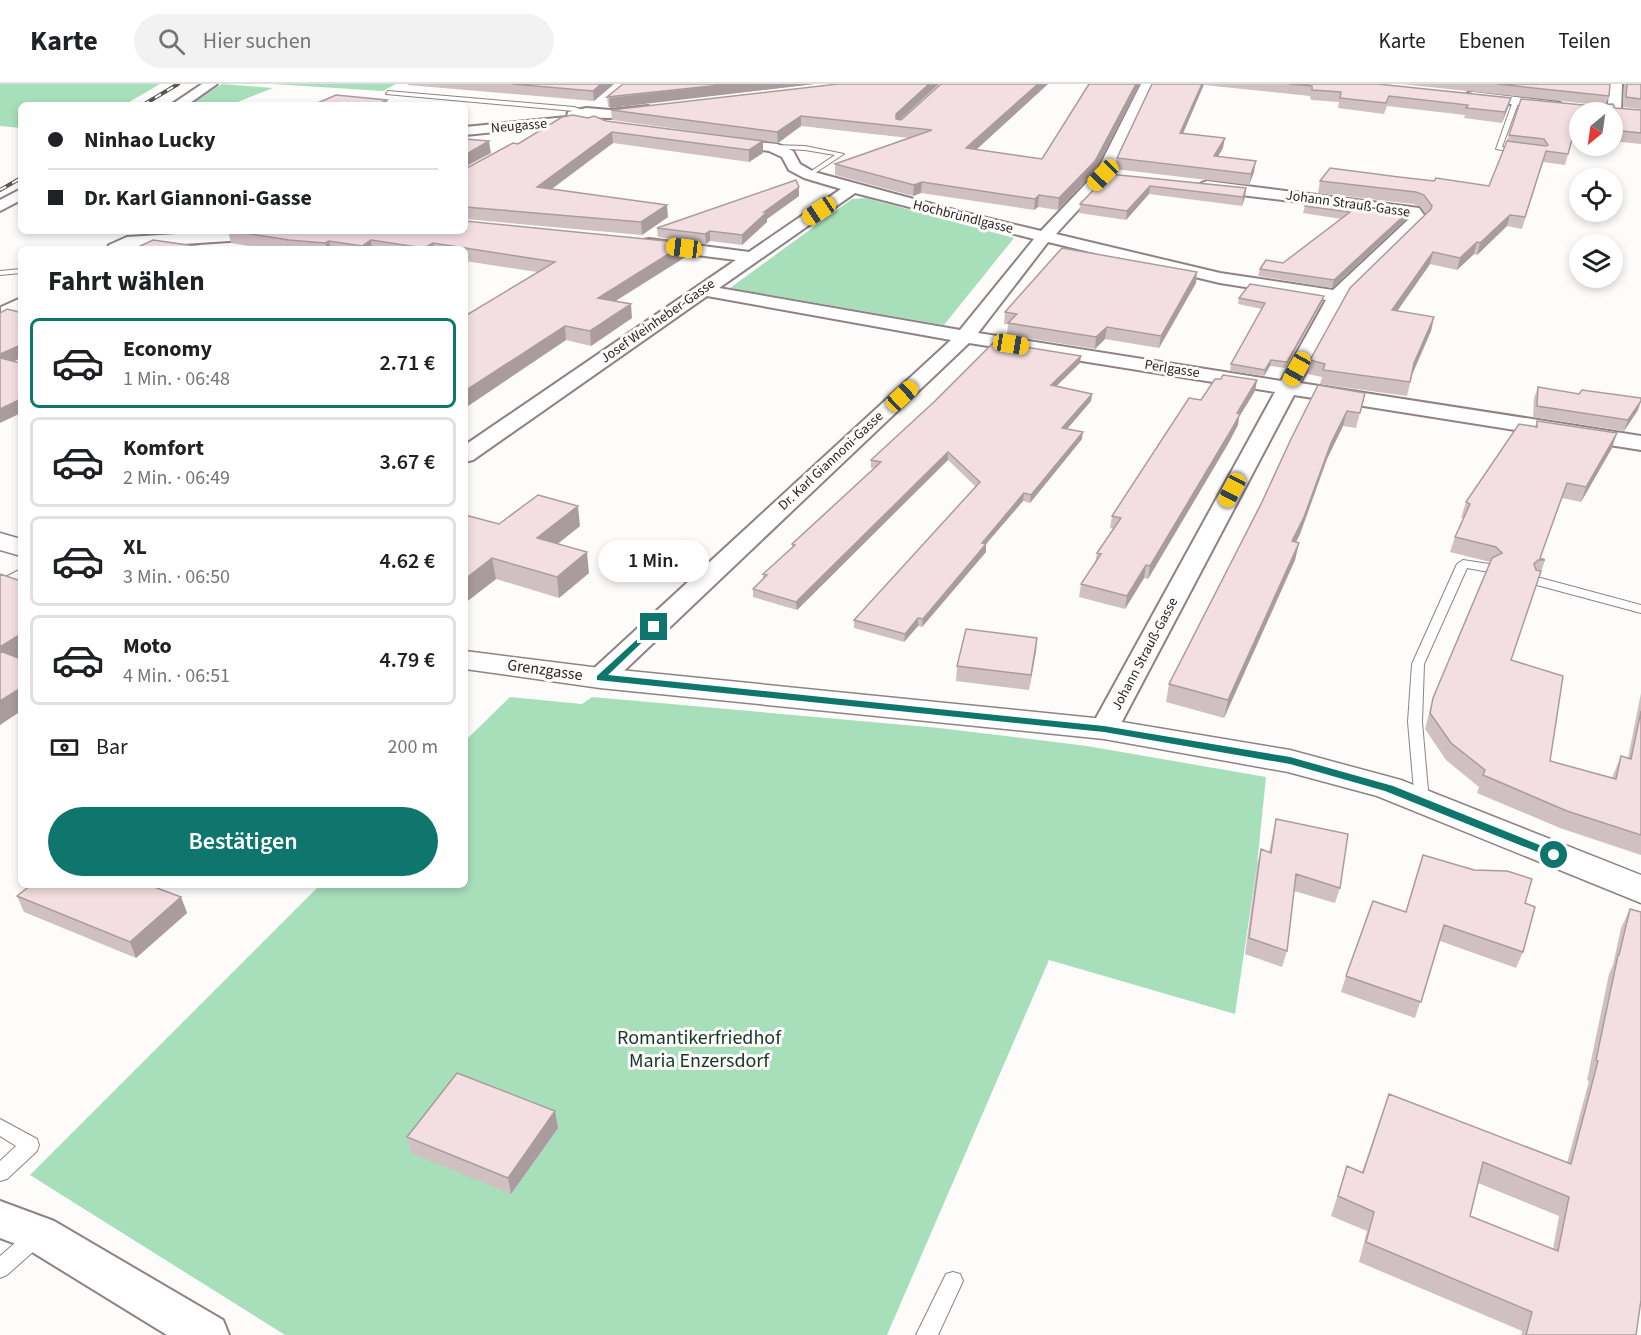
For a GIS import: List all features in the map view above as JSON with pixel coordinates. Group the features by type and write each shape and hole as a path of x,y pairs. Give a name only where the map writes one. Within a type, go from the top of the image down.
{"street":[{"path":"183,102 211,84"},
{"name":"Dr. Karl Giannoni-Gasse","path":"600,678 965,337 1044,237 1109,176 1147,84"},
{"path":"1616,84 1608,111 1632,114"},
{"path":"1465,89 1516,101 1569,107"},
{"path":"597,115 606,98"},
{"path":"597,115 658,108"},
{"path":"597,115 607,126 631,129"},
{"name":"Neugasse","path":"468,130 529,133 597,115"},
{"path":"713,139 772,147"},
{"name":"Hochbründlgasse","path":"772,147 788,154 794,167 809,175 852,188 1044,237 1220,278 1337,296"},
{"name":"Johann Strauß-Gasse","path":"1104,729 1337,296 1419,219 1417,214 1396,209 1185,183"},
{"name":"Josef Weinheber-Gasse","path":"468,452 852,188"},
{"path":"0,206 18,196"},
{"path":"120,246 127,242 258,234"},
{"path":"627,241 751,256"},
{"name":"Perlgasse","path":"703,290 965,337 1641,443"},
{"path":"18,305 7,311 18,314"},
{"path":"468,427 494,434"},
{"path":"0,541 18,547"},
{"name":"Grenzgasse","path":"468,660 600,678 1104,729 1290,760 1389,788 1641,890"},
{"path":"0,1220 39,1234 207,1335"}],"lane":[{"path":"388,93 574,109 597,115"},
{"path":"1516,101 1498,148 1530,153"},
{"path":"772,147 805,148 841,154 809,175"},
{"path":"0,273 18,271"},
{"path":"1422,802 1414,722 1418,664 1463,564 1489,568"},
{"path":"0,585 18,575"},
{"path":"1538,581 1641,609"},
{"path":"0,1127 30,1145 0,1173"},
{"path":"0,1269 39,1234"},
{"path":"927,1335 954,1281"}],"green space":[{"path":"0,84 160,84 129,102 18,102 18,128 0,126"},
{"path":"222,84 273,88 238,102 192,102"},
{"path":"272,84 396,84 383,91"},
{"path":"866,198 1014,238 944,325 730,288 852,199"},
{"name":"Romantikerfriedhof Maria Enzersdorf","path":"510,697 582,704 592,697 939,728 1087,746 1266,777 1257,865 1235,1014 1049,960 887,1335 285,1335 30,1175 317,888 468,888 468,738"}],"building":[{"path":"512,84 601,84 593,91"},
{"path":"623,84 730,84 607,97"},
{"path":"838,84 929,84 896,114 896,119 901,120 941,84 1038,84 966,148 1042,159 1089,84 1136,84 1095,161 1059,198 1039,195 1035,199 922,182 914,185 835,164 932,130 801,116 777,132 611,110"},
{"path":"1152,84 1202,84 1180,133 1225,138 1214,156 1256,161 1251,174 1117,158"},
{"path":"1289,84 1378,84 1511,98 1505,112 1466,108 1468,105 1389,96 1386,103 1340,98 1341,92 1312,90 1312,86"},
{"path":"1497,84 1610,84 1609,96"},
{"path":"1627,84 1641,84 1641,99 1626,97"},
{"path":"336,95 387,100 383,102 320,102"},
{"path":"1521,99 1569,104 1568,154 1546,151 1525,217 1510,215 1460,258 1433,252 1392,310 1434,317 1414,363 1410,382 1323,370 1325,364 1310,360 1350,288 1432,206 1424,195 1416,192 1320,181 1330,168 1434,181 1436,178 1489,186 1507,141 1548,145 1544,139 1509,135"},
{"path":"1623,109 1641,110 1641,133 1623,131"},
{"path":"573,115 588,118 594,116 606,121 763,141 749,150 612,132 537,187 667,205 641,222 468,207 468,167 513,143 518,144 562,117"},
{"path":"468,139 489,141 468,153"},
{"path":"1109,174 1246,188 1243,197 1150,186 1127,211 1080,204"},
{"path":"796,180 799,187 764,212 767,212 742,235 710,231 705,234 657,228"},
{"path":"1311,198 1409,211 1334,280 1260,269 1266,260 1283,263 1350,212 1305,206"},
{"path":"468,221 686,243 598,298 631,304 590,331 565,326 468,389 468,314 555,262 468,248 468,246 433,243 428,246 411,246 371,240 362,246 329,241 325,243 251,234 468,234"},
{"path":"153,240 195,246 140,246"},
{"path":"1062,248 1197,272 1161,336 1107,327 1096,337 1008,323 1017,314 1005,312"},
{"path":"1250,284 1324,296 1287,362 1271,360 1265,370 1231,364 1265,303 1239,298"},
{"path":"7,309 18,312 18,346 0,354 0,313"},
{"path":"994,342 1081,356 1051,385 1092,394 1062,428 1083,432 1031,495 1024,493 982,543 986,544 923,619 918,618 905,634 854,620 980,482 948,452 796,602 753,589 767,575 763,574 795,545 792,544 881,462 871,460"},
{"path":"0,358 18,362 18,400 0,409"},
{"path":"1223,375 1257,380 1237,413 1240,414 1230,432 1150,566 1146,565 1127,596 1081,584 1101,554 1097,553 1121,518 1112,516 1189,398 1201,400 1215,379 1221,379"},
{"path":"1318,385 1365,393 1360,413 1347,411 1331,443 1304,517 1292,541 1299,543 1228,700 1169,684 1262,502"},
{"path":"1538,387 1579,394 1582,390 1641,398 1641,401 1628,420 1537,406"},
{"path":"1537,421 1617,433 1586,487 1567,483 1540,558 1545,560 1538,560 1534,564 1536,570 1541,571 1511,660 1563,676 1550,761 1616,779 1621,756 1631,759 1641,711 1641,835 1567,811 1483,775 1485,770 1451,743 1430,713 1433,698 1492,558 1502,553 1496,547 1455,537 1470,504 1466,502 1519,424 1537,427"},
{"path":"538,495 578,506 537,538 587,552 557,577 492,558 468,577 468,516 499,524"},
{"path":"0,574 18,580 18,636 0,647"},
{"path":"966,629 1037,638 1031,675 957,666"},
{"path":"0,651 18,658 18,690 0,701"},
{"path":"1276,819 1348,834 1340,888 1296,874 1287,951 1249,938 1261,849 1271,853"},
{"path":"1423,855 1474,870 1507,871 1532,879 1525,903 1535,907 1523,952 1444,925 1421,1002 1346,976 1373,901 1406,912"},
{"path":"27,888 157,888 181,897 130,942 17,896"},
{"path":"1630,909 1641,912 1641,1300 1636,1335 1526,1335 1532,1312 1366,1242 1374,1212 1338,1196 1347,1166 1363,1173 1389,1094 1571,1164 1598,1061 1596,1060","holes":["1483,1162 1569,1197 1558,1251 1470,1216"]},
{"path":"457,1073 555,1111 508,1178 407,1137"}],"railway":[{"path":"148,102 178,84"},
{"path":"0,190 18,180"}],"route":[{"path":"654,627 600,678 1104,729 1290,760 1389,788 1554,855"}]}
